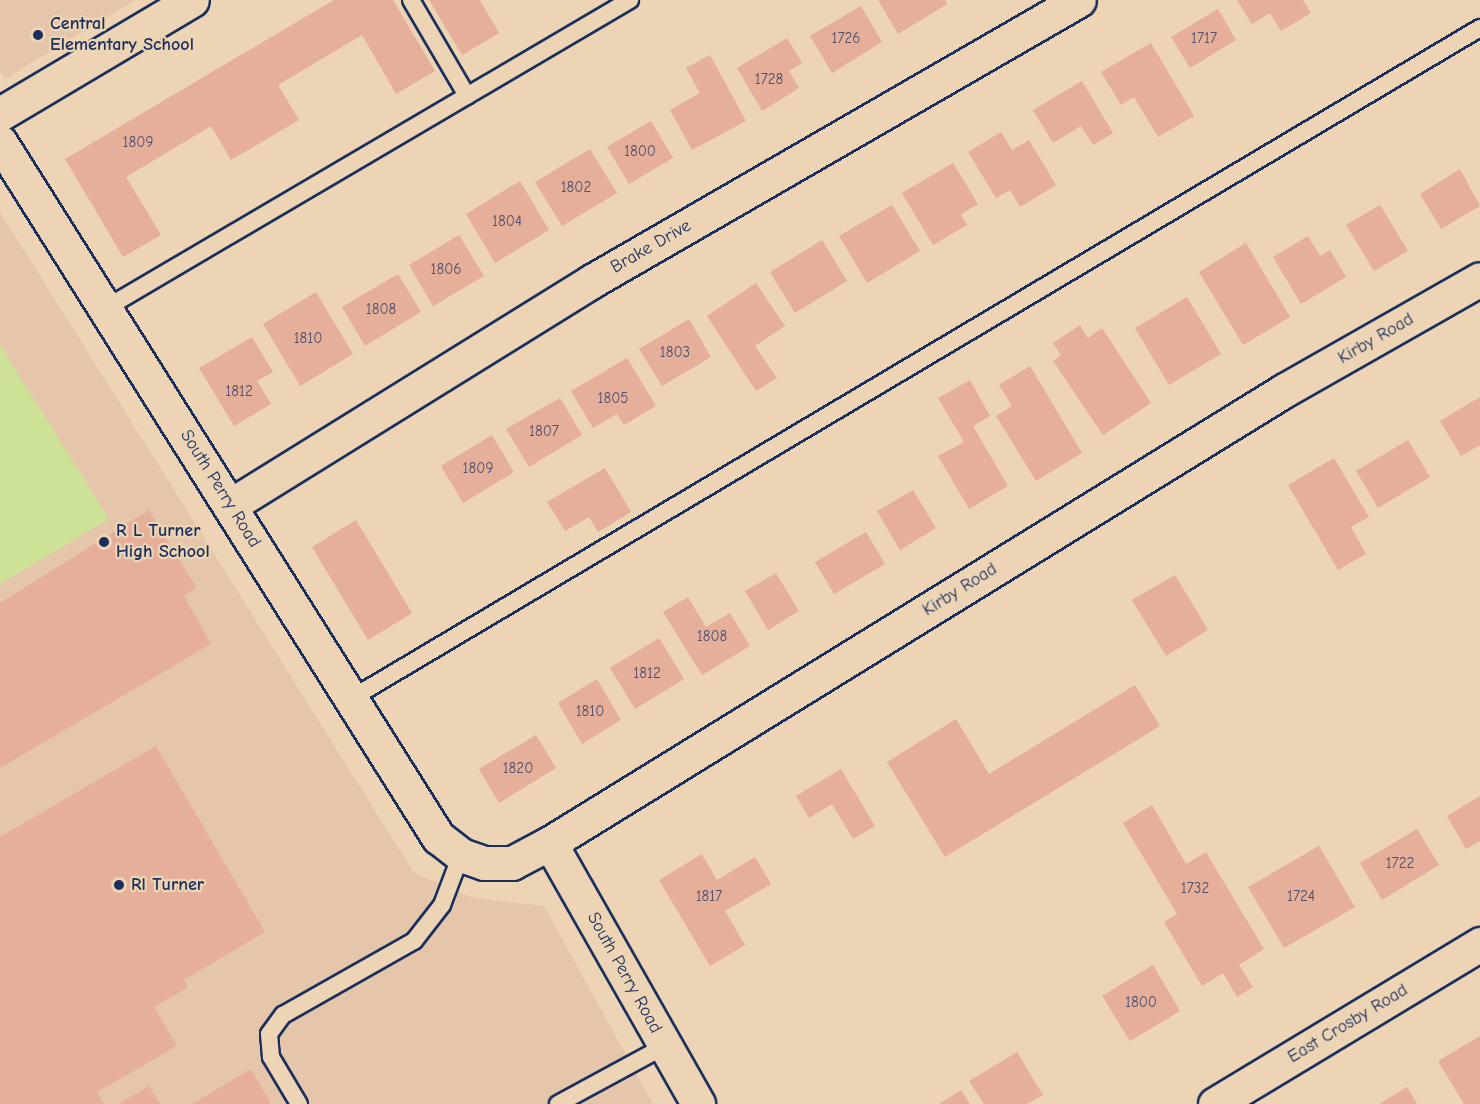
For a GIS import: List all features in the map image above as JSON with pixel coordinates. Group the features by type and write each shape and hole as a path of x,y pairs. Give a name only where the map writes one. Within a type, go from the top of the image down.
{"street":[{"name":"Brake Drive","path":"231,506 592,281 1079,0"},
{"path":"0,114 182,2"},
{"name":"South Perry Road","path":"0,142 352,698 450,846"},
{"name":"Kirby Road","path":"450,846 484,863 512,862 550,843 1285,390 1480,279"},
{"name":"South Perry Road","path":"550,843 698,1104"},
{"name":"East Crosby Road","path":"1234,1099 1480,944"}],"lane":[{"path":"411,0 467,96"},
{"path":"106,308 630,0"},
{"path":"352,698 1480,28"},
{"path":"299,1104 271,1057 269,1034 283,1015 414,940 442,905 450,846"},
{"path":"558,1104 665,1046"}],"shaded area":[{"name":"Central Elementary School","path":"0,0 135,0 5,79 0,71"},
{"name":"R L Turner High School","path":"0,212 414,873 474,898 544,906 653,1104 0,1104"}],"green space":[{"path":"0,345 109,519 0,584"}],"building":[{"path":"334,0 393,0 435,71 396,94 362,35 278,85 299,120 231,160 211,126 126,177 161,235 123,257 65,159"},
{"path":"429,0 480,0 499,33 462,55"},
{"path":"878,0 945,0 947,4 898,34"},
{"path":"1237,0 1303,0 1311,13 1281,31 1270,13 1252,24"},
{"path":"861,6 882,42 832,73 810,36"},
{"path":"1218,9 1236,40 1190,68 1171,37"},
{"path":"787,38 802,63 789,71 799,88 762,111 737,68"},
{"path":"1151,43 1194,116 1158,137 1134,97 1121,105 1101,72"},
{"path":"710,55 746,121 692,150 670,110 700,93 686,68"},
{"path":"1082,81 1113,133 1093,145 1081,126 1053,143 1033,110"},
{"path":"651,121 673,158 629,184 607,147"},
{"path":"1001,132 1012,150 1029,140 1056,185 1020,207 1010,190 996,198 968,152"},
{"path":"590,149 617,193 562,226 535,182"},
{"path":"953,163 978,204 961,214 967,225 933,245 902,193"},
{"path":"1460,169 1480,206 1441,229 1420,194"},
{"path":"520,181 549,230 495,263 466,214"},
{"path":"892,205 920,251 867,283 839,236"},
{"path":"1380,205 1408,251 1374,271 1346,225"},
{"path":"459,235 484,276 433,306 409,265"},
{"path":"1308,236 1320,256 1330,250 1346,277 1301,304 1273,257"},
{"path":"822,240 847,281 795,313 770,272"},
{"path":"1246,243 1290,317 1243,345 1199,272"},
{"path":"398,274 421,312 365,346 342,307"},
{"path":"756,283 785,326 755,346 777,378 756,391 707,316"},
{"path":"316,292 353,354 300,386 263,324"},
{"path":"1187,297 1221,354 1169,385 1135,328"},
{"path":"689,319 711,357 662,386 639,349"},
{"path":"1080,325 1088,338 1102,328 1151,403 1103,435 1053,361 1061,355 1053,343"},
{"path":"252,337 273,372 257,381 271,404 234,426 199,368"},
{"path":"627,358 656,406 624,425 617,414 593,428 571,391"},
{"path":"1030,366 1082,453 1036,481 996,416 1012,406 999,385"},
{"path":"970,380 990,416 973,426 1008,486 969,509 938,456 964,442 938,398"},
{"path":"1480,397 1480,445 1461,456 1440,421"},
{"path":"560,398 582,435 529,467 506,429"},
{"path":"492,435 514,472 463,503 441,466"},
{"path":"1408,440 1430,477 1378,508 1356,471"},
{"path":"1334,458 1369,517 1351,527 1366,554 1338,570 1288,485"},
{"path":"605,468 631,512 598,532 589,517 565,531 547,502"},
{"path":"913,490 936,528 900,550 877,511"},
{"path":"149,510 196,587 184,596 211,644 0,768 0,603"},
{"path":"356,520 412,613 368,640 312,547"},
{"path":"866,532 885,564 834,594 815,562"},
{"path":"776,573 799,611 768,630 745,591"},
{"path":"1175,575 1208,630 1166,656 1132,600"},
{"path":"688,597 706,627 730,613 750,646 702,675 663,612"},
{"path":"659,638 684,679 635,709 610,668"},
{"path":"597,679 621,720 582,744 558,703"},
{"path":"1135,685 1160,726 945,857 887,762 956,719 989,774"},
{"path":"536,735 556,768 499,803 479,769"},
{"name":"Rl Turner","path":"156,746 265,932 184,980 188,987 154,1007 177,1046 97,1092 104,1104 0,1104 0,837"},
{"path":"841,769 875,826 853,839 832,804 809,818 796,796"},
{"path":"1480,796 1480,841 1466,849 1447,816"},
{"path":"1152,805 1186,864 1206,852 1264,949 1239,965 1253,987 1237,997 1223,973 1202,986 1164,922 1177,914 1123,823"},
{"path":"1417,829 1439,865 1382,900 1360,863"},
{"path":"1319,846 1355,907 1284,948 1248,887"},
{"path":"702,854 717,880 755,857 771,884 725,911 745,945 710,966 659,880"},
{"path":"1153,965 1180,1011 1130,1041 1102,996"},
{"path":"1480,1036 1480,1104 1464,1104 1438,1061"},
{"path":"1017,1052 1043,1095 1027,1104 984,1104 969,1081"},
{"path":"251,1069 271,1104 192,1104"},
{"path":"149,1086 160,1104 119,1104"},
{"path":"1407,1087 1417,1104 1379,1104"},
{"path":"961,1090 970,1104 939,1104"}],"place":[{"name":"Central Elementary School","path":"38,35"},
{"name":"R L Turner High School","path":"104,542"},
{"name":"Rl Turner","path":"119,885"}]}
